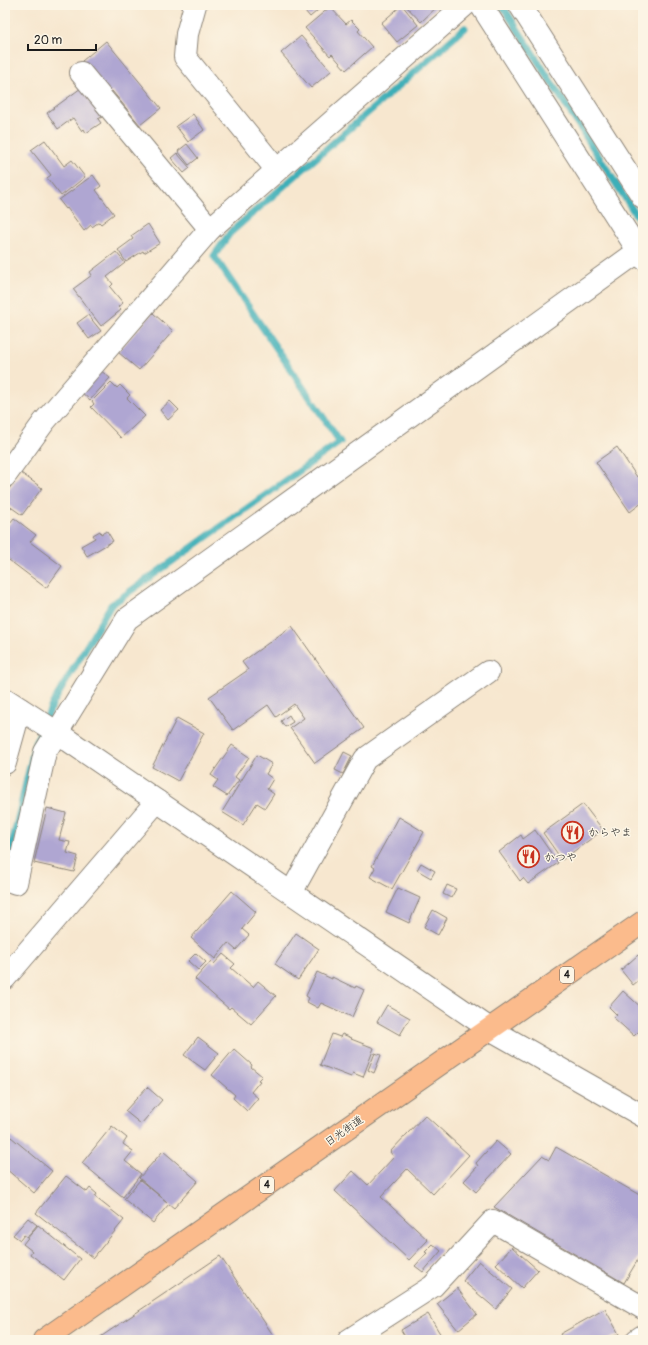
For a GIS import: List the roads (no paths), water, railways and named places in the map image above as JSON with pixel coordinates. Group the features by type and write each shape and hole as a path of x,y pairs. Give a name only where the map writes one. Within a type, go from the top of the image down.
{"highway":[{"name":"日光街道","path":"44,1340 643,922"}],"street":[{"path":"195,5 187,34 185,57 276,169"},
{"path":"6,474 44,422 210,229 276,169 465,5"},
{"path":"5,879 16,883 45,752 127,619 642,253 481,5"},
{"path":"520,5 643,197"},
{"path":"81,73 210,229"},
{"path":"291,893 365,759 488,672"},
{"path":"5,763 12,704 56,732 490,1029 643,1116"},
{"path":"5,978 157,801"},
{"path":"348,1340 433,1286 494,1221 643,1308"},
{"path":"637,1340 643,1336"}],"waterway":[{"path":"502,5 643,226"},
{"path":"5,865 7,866 35,744 53,703 111,605 340,442 214,256 230,233 465,28"}],"place":[{"name":"からやま","path":"573,832"},
{"name":"かつや","path":"528,857"}]}
